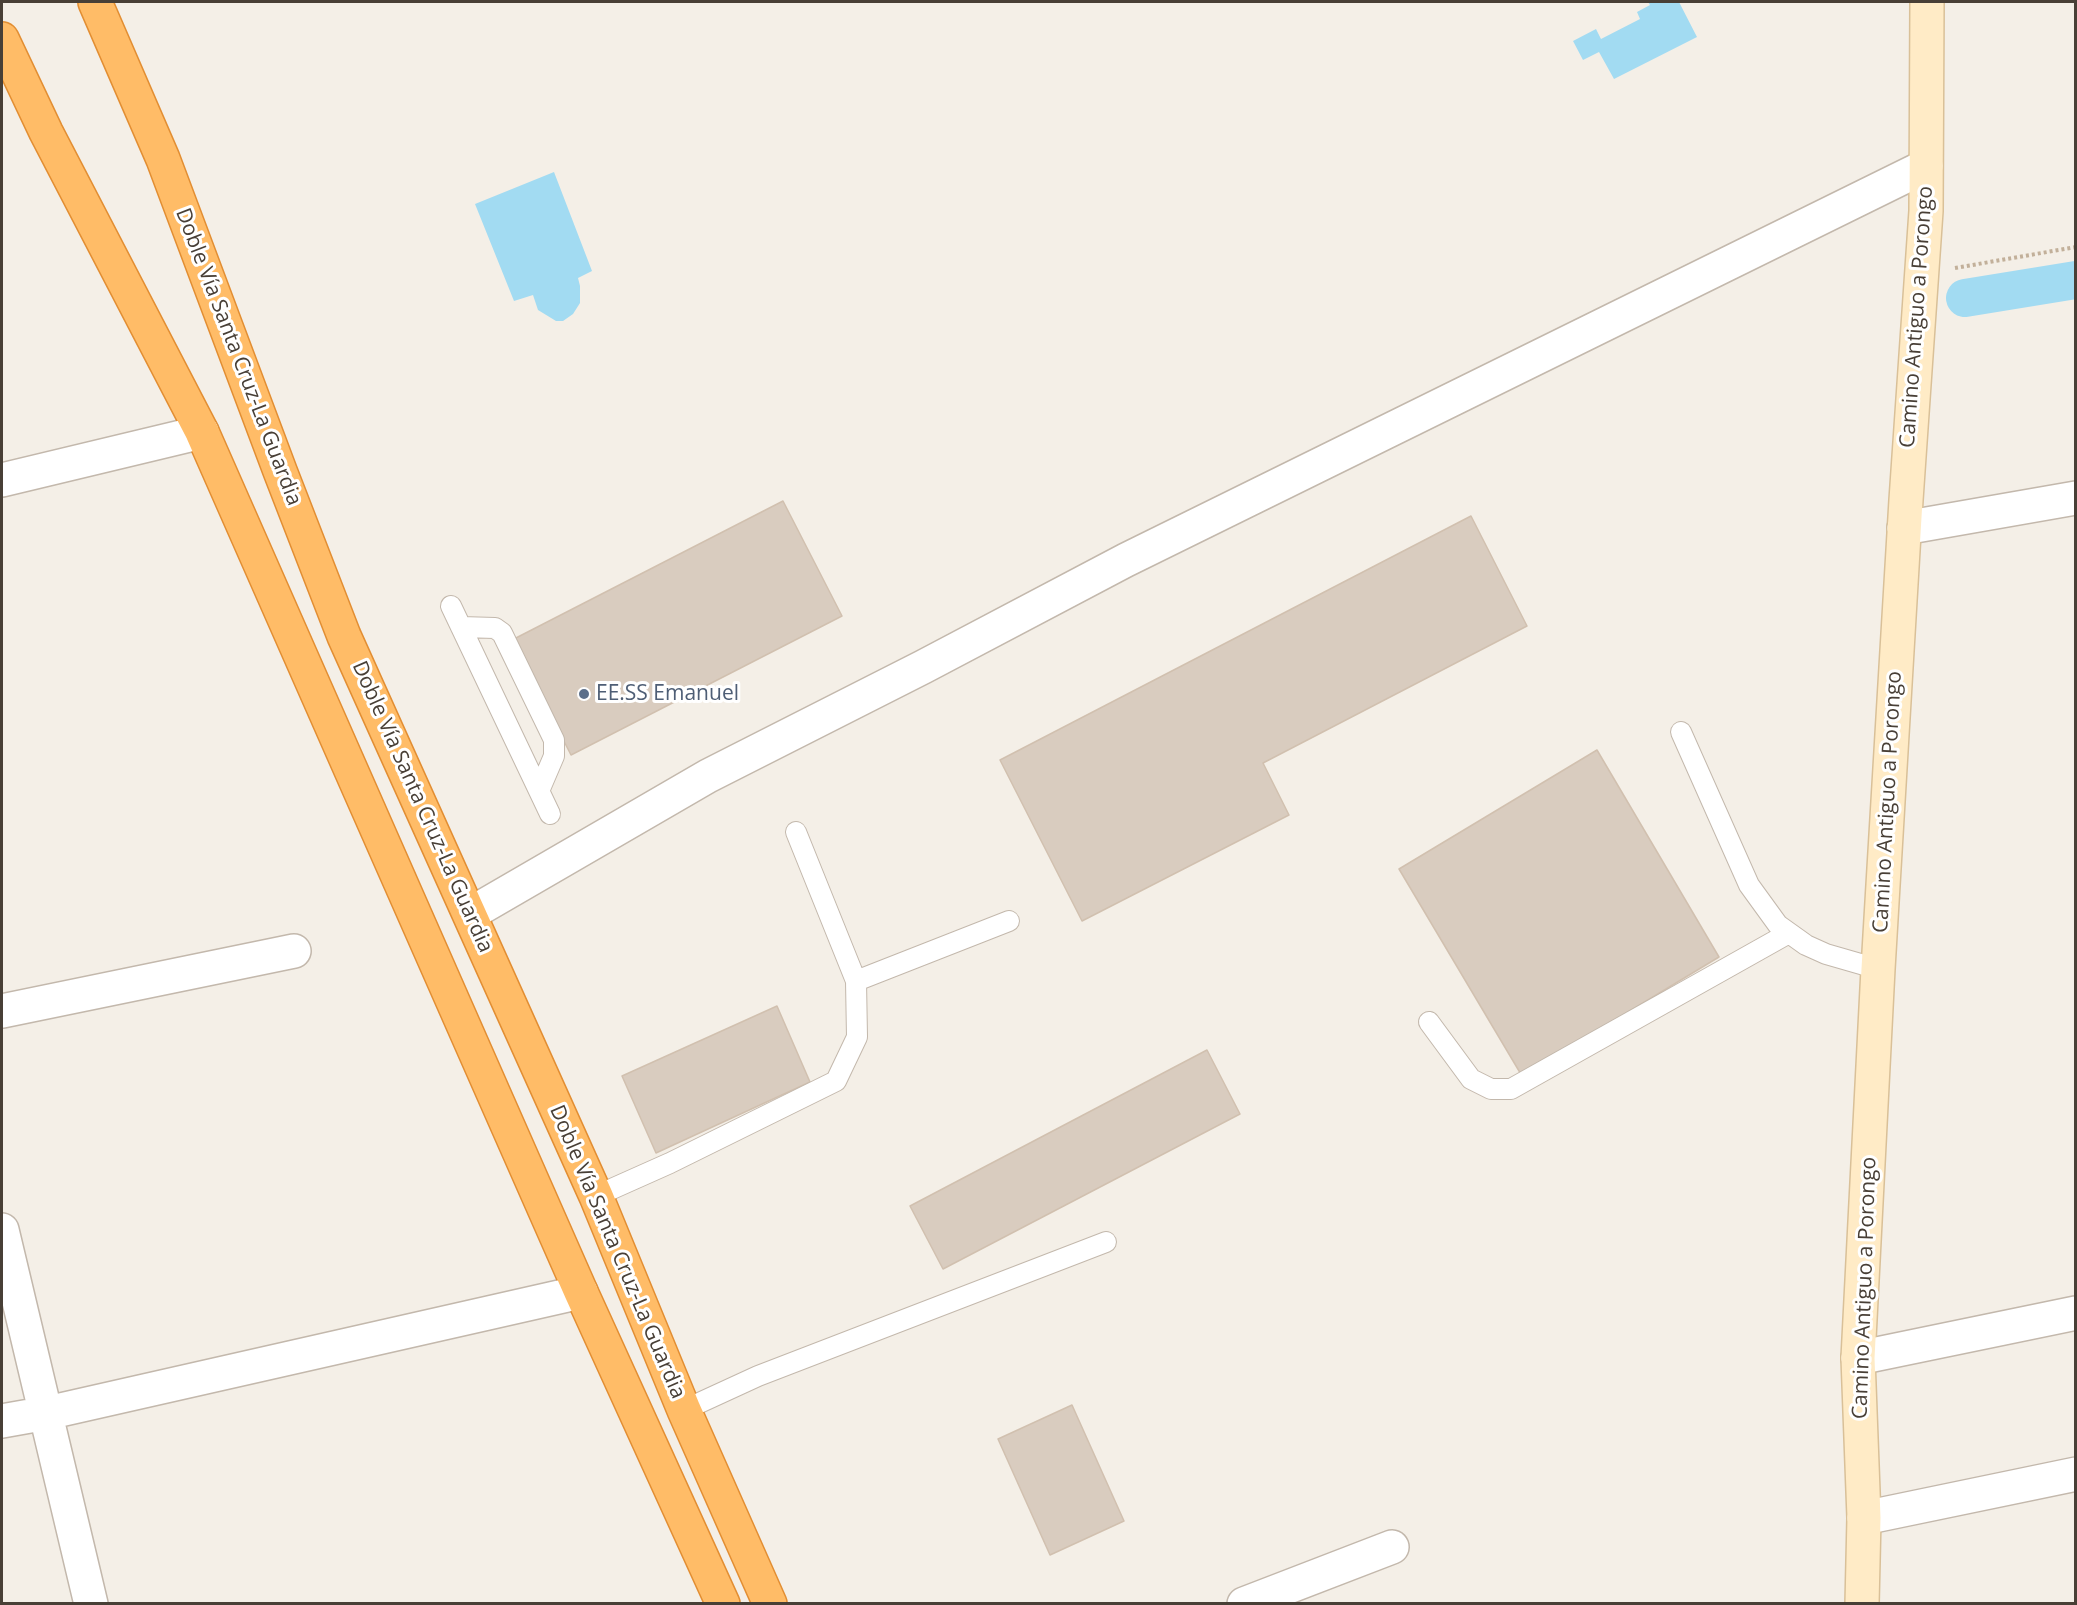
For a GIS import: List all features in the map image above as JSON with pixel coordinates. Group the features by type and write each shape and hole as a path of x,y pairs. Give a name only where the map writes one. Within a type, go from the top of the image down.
{"highway":[{"name":"Doble Vía Santa Cruz-La Guardia","path":"95,2 163,159 280,471 345,636 596,1196 684,1410 770,1604"},
{"path":"2,39 51,142 202,432 582,1292 723,1604"}],"street":[{"name":"Camino Antiguo a Porongo","path":"1862,1604 1864,1518 1858,1359 1904,528 1926,211 1927,2"},
{"path":"470,914 708,776 933,662 1126,560 1926,166"},
{"path":"2,480 202,432"},
{"path":"1904,528 2076,498"},
{"path":"2,1011 294,951"},
{"path":"2,1230 91,1604"},
{"path":"2,1421 47,1413 582,1292"},
{"path":"1858,1359 2076,1313"},
{"path":"1864,1518 2076,1474"},
{"path":"1244,1604 1392,1547"}],"lane":[{"path":"451,606 550,814"},
{"path":"461,627 495,628 502,633 554,740 554,756 539,791"},
{"path":"1681,732 1749,885 1778,926 1806,945 1826,954 1878,969"},
{"path":"596,1196 670,1163 836,1082 857,1037 856,981 796,832"},
{"path":"856,981 1009,921"},
{"path":"1430,1022 1471,1079 1491,1089 1511,1089 1789,933"},
{"path":"684,1410 758,1376 1106,1242"}],"path":[{"path":"1922,265 1951,269 2076,247"}],"water":[{"path":"1648,2 1679,2 1697,37 1614,79 1599,52 1583,60 1573,41 1596,29 1601,39 1640,19 1637,12 1650,5"},
{"path":"554,172 592,271 578,278 580,303 573,314 563,321 556,321 538,310 533,295 514,301 475,204"}],"building":[{"path":"783,501 842,616 571,755 512,640"},
{"path":"1471,516 1527,626 1263,763 1289,815 1082,921 1000,760"},
{"path":"1597,750 1719,957 1522,1076 1399,869"},
{"path":"777,1006 810,1082 656,1153 622,1076"},
{"path":"1207,1050 1240,1114 943,1269 910,1206"},
{"path":"1072,1405 1124,1521 1050,1555 998,1439"}],"waterway":[{"path":"1965,298 2076,280"}],"place":[{"name":"EE.SS Emanuel","path":"584,694"}]}
